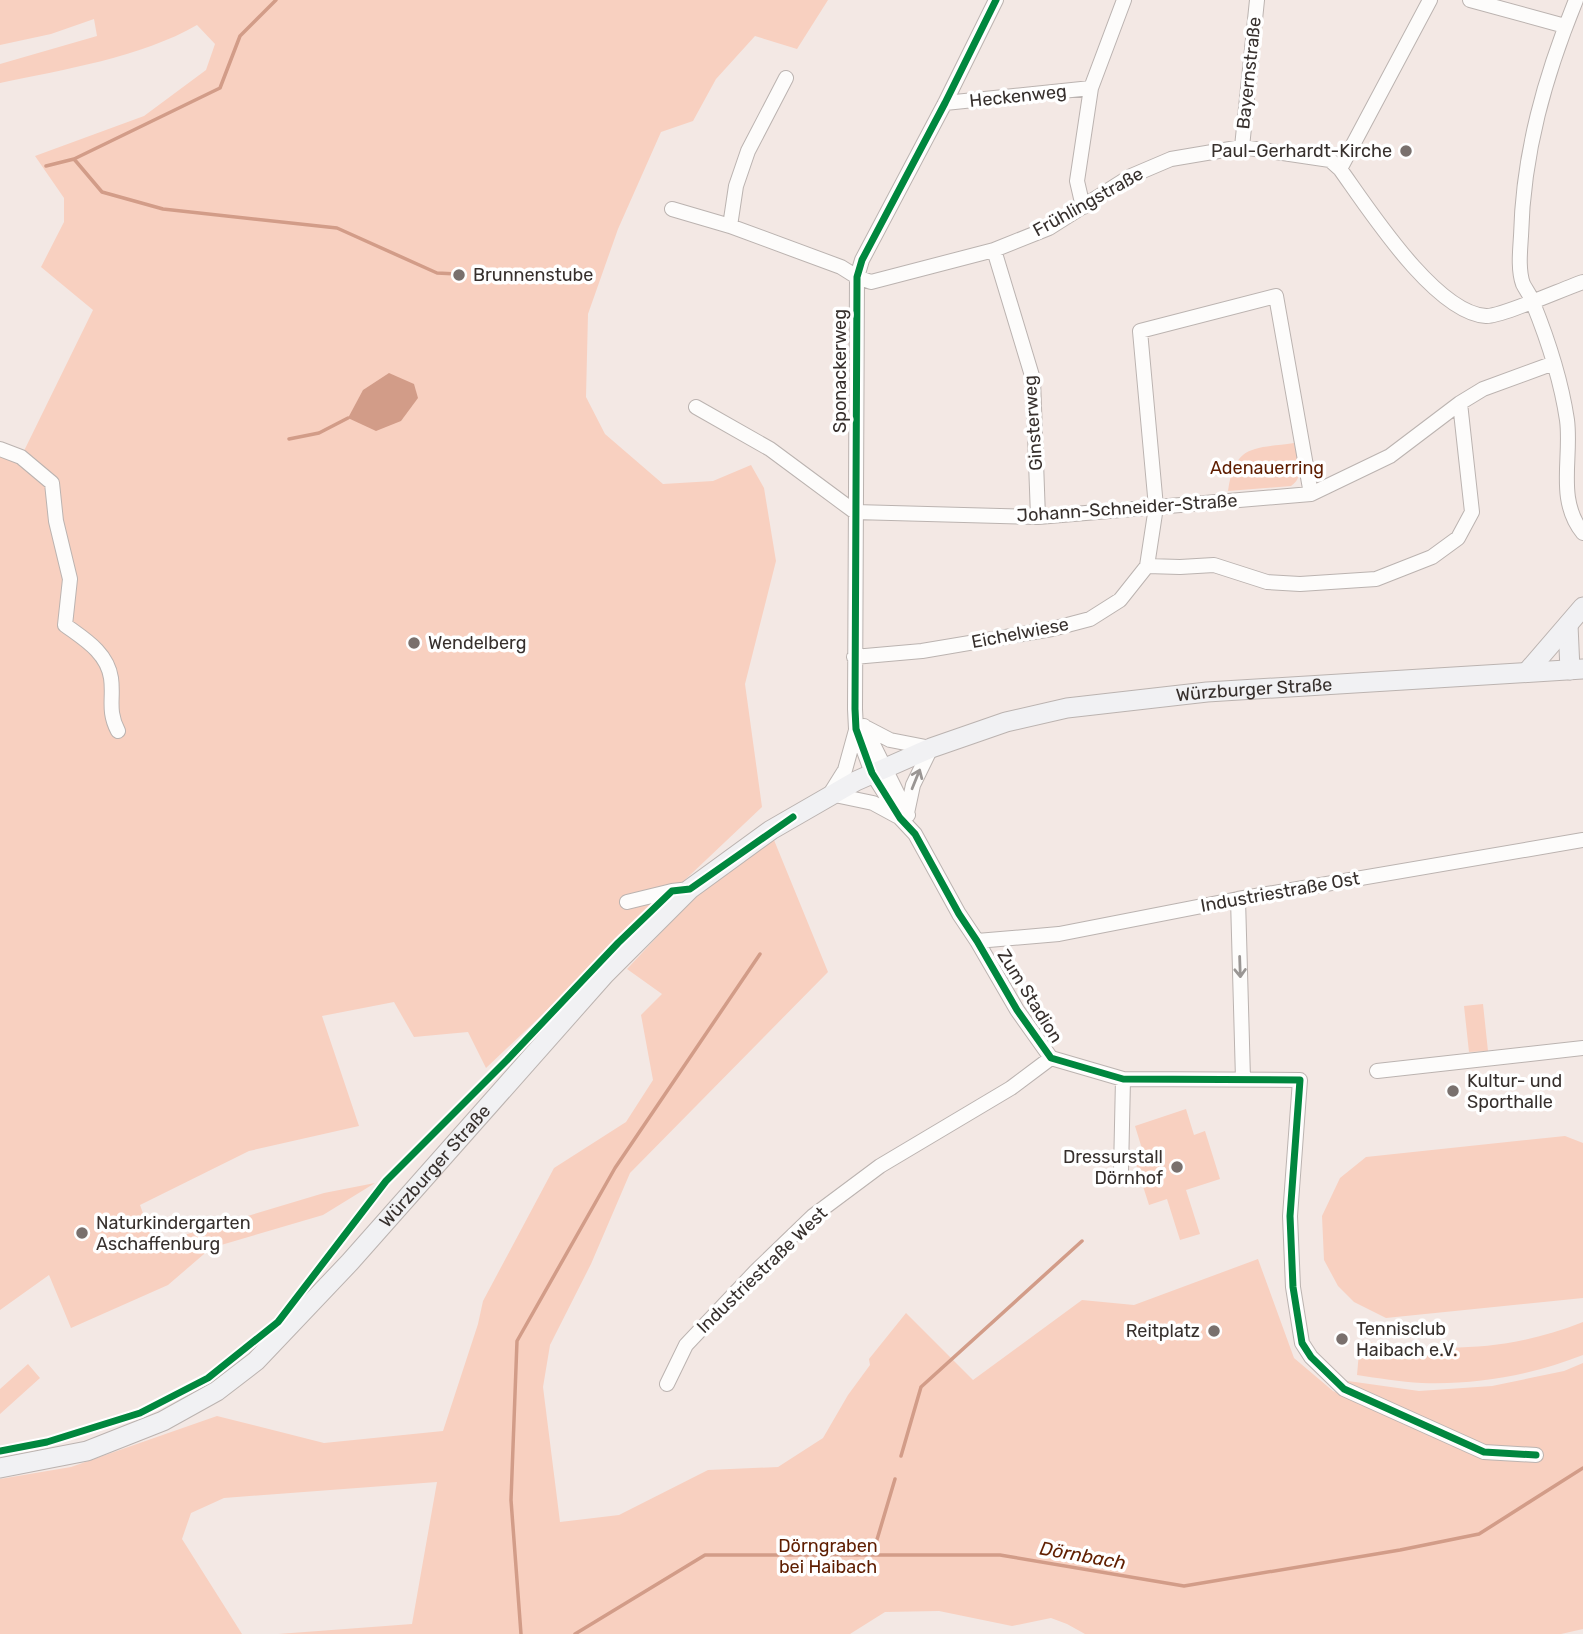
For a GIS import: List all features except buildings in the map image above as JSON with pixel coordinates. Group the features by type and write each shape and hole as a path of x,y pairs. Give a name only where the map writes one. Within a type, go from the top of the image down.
{"main road":[{"path":"1527,672 1583,607"},
{"path":"1568,625 1576,669"},
{"name":"Würzburger Straße","path":"0,1468 87,1451 163,1421 217,1391 256,1360 350,1262 605,974 690,889 771,830 830,794 931,748 1006,722 1080,707 1207,692 1576,669"}],"street":[{"name":"Sponackerweg","path":"878,770 855,709 857,277 862,260 996,0"},
{"path":"1083,207 1077,181 1091,88 1124,0"},
{"name":"Bayernstraße","path":"1242,147 1257,0"},
{"path":"1430,0 1340,169 1409,262 1436,290 1468,311 1487,316 1583,282"},
{"path":"1470,0 1574,14 1535,120 1524,181 1521,262 1522,282 1532,300 1554,363 1567,421 1567,494 1573,521 1583,533"},
{"path":"730,226 736,186 748,151 786,78"},
{"name":"Heckenweg","path":"945,103 1091,88"},
{"name":"Frühlingstraße","path":"672,209 730,226 841,267 871,282 994,250 1049,228 1131,176 1171,159 1242,147 1330,160 1340,169"},
{"name":"Ginsterweg","path":"994,250 1033,379 1038,517"},
{"path":"1156,508 1140,331 1276,296 1311,494"},
{"name":"Johann-Schneider-Straße","path":"855,512 1038,517 1311,494 1390,456 1483,389 1554,363"},
{"path":"1147,566 1214,565 1267,582 1300,584 1376,579 1432,557 1458,538 1472,512 1460,403"},
{"path":"696,407 769,449 855,512"},
{"path":"0,449 21,457 52,483 56,521 70,579 65,625 94,646 106,662 111,679 112,720 118,731"},
{"name":"Eichelwiese","path":"854,657 922,651 1052,629 1090,619 1120,600 1147,566 1156,508"},
{"path":"830,794 873,803 904,815 912,785 931,748 890,740 860,728"},
{"name":"Würzburger Straße","path":"830,794 845,770 860,728"},
{"name":"Zum Stadion","path":"878,770 958,914 977,941 1022,1019 1051,1058 1123,1079 1300,1080 1290,1216 1293,1287 1302,1343 1311,1357 1344,1389 1484,1452 1536,1455"},
{"name":"Industriestraße Ost","path":"977,941 1059,934 1238,899 1583,840"},
{"path":"627,902 690,889"},
{"path":"1238,899 1243,1079"},
{"path":"1377,1071 1583,1048"},
{"name":"Industriestraße West","path":"667,1384 686,1345 756,1270 813,1216 880,1166 1011,1088 1051,1058"},
{"path":"1121,1171 1123,1079"}],"green space":[{"path":"0,0 828,0 797,49 755,36 716,79 693,121 661,132 618,229 588,314 586,397 605,434 663,484 713,481 751,465 764,488 776,561 745,684 762,807 486,1068 468,1032 414,1037 394,1002 322,1016 359,1126 249,1151 140,1205 154,1244 324,1193 375,1183 323,1215 211,1248 168,1285 71,1328 49,1275 0,1310 0,449 21,457 93,310 41,267 64,222 64,198 35,156 144,116 206,70 215,44 197,25 152,46 127,54 0,83 0,64 97,36 94,19 51,34 0,45"},
{"name":"Adenauerring","path":"1294,443 1299,472 1296,482 1291,486 1228,491 1231,476 1241,457 1257,448"},
{"name":"Dörngraben bei Haibach","path":"774,840 828,972 630,1173 591,1264 550,1345 543,1387 560,1522 619,1515 708,1470 778,1467 823,1438 848,1395 870,1365 869,1359 906,1313 973,1380 1082,1300 1134,1305 1258,1259 1294,1358 1333,1391 1468,1453 1499,1450 1353,1389 1341,1380 1419,1391 1492,1386 1564,1371 1583,1363 1583,1629 1561,1634 1085,1634 1051,1618 1012,1626 939,1611 885,1612 850,1634 278,1634 412,1624 437,1482 224,1498 191,1513 182,1539 242,1634 0,1634 0,1479 71,1467 217,1416 324,1443 443,1431 483,1301 554,1168 626,1122 653,1080 641,1015 662,994 627,969 698,893"},
{"path":"1483,1004 1488,1051 1469,1052 1464,1006"},
{"name":"Dressurstall Dörnhof","path":"1186,1109 1194,1135 1205,1131 1220,1179 1186,1190 1200,1234 1180,1240 1167,1199 1149,1205 1133,1155 1143,1152 1135,1126"},
{"path":"1565,1136 1583,1143 1583,1298 1386,1318 1354,1302 1338,1286 1324,1260 1322,1216 1340,1178 1366,1157"},
{"path":"1583,1322 1583,1355 1524,1373 1443,1383 1406,1382 1357,1375 1360,1341 1419,1347 1473,1347 1526,1339"},
{"path":"28,1364 40,1378 0,1414 0,1389"}],"shaded area":[{"path":"389,373 414,384 418,398 401,421 376,431 348,418 363,390"}],"waterway":[{"path":"46,166 74,159 220,88 240,36 276,0"},
{"path":"74,159 102,192 163,209 337,228 437,273 457,274"},
{"path":"289,439 319,433 348,418"},
{"path":"521,1634 511,1500 517,1341 615,1168 760,954"},
{"path":"901,1456 921,1387 1082,1241"},
{"name":"Dörnbach","path":"575,1634 705,1555 1000,1555 1184,1586 1479,1534 1583,1468"},
{"path":"873,1553 895,1479"}],"cycle path":[{"path":"996,0 862,260 857,277 855,709 856,729 872,773 900,818 915,834 1017,1010 1051,1058 1123,1079 1300,1080 1290,1216 1293,1287 1302,1343 1311,1357 1344,1389 1484,1452 1536,1455"},
{"path":"0,1451 47,1442 140,1413 208,1378 278,1322 386,1181 672,891 690,889 793,817"}],"place":[{"name":"Paul-Gerhardt-Kirche","path":"1406,151"},
{"name":"Brunnenstube","path":"459,275"},
{"name":"Wendelberg","path":"414,643"},
{"name":"Kultur- und Sporthalle","path":"1453,1091"},
{"name":"Dressurstall Dörnhof","path":"1177,1167"},
{"name":"Naturkindergarten Aschaffenburg","path":"82,1233"},
{"name":"Reitplatz","path":"1214,1331"},
{"name":"Tennisclub Haibach e.V.","path":"1342,1339"}]}
